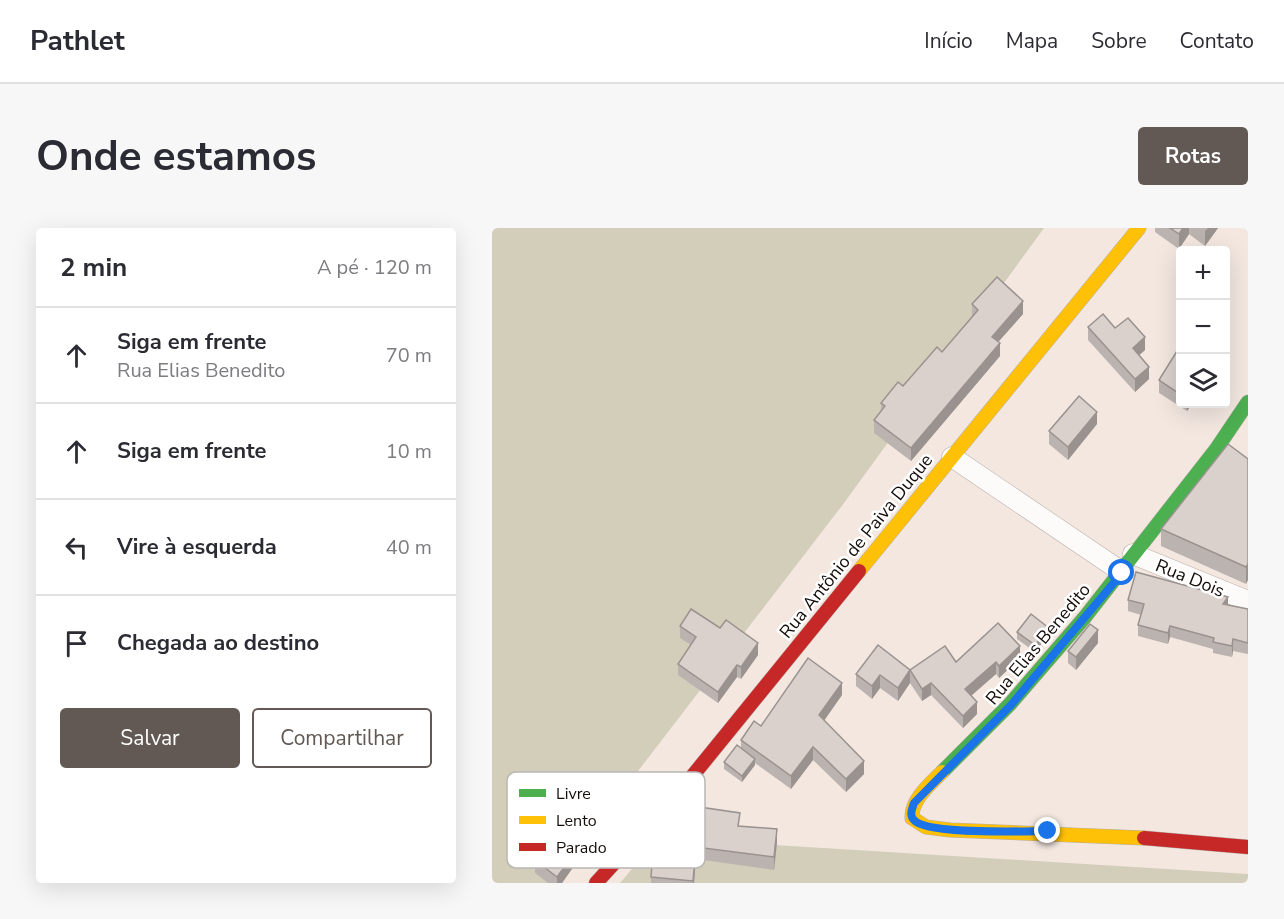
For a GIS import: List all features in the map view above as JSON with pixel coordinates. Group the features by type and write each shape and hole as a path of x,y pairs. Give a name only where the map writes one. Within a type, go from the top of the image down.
{"street":[{"name":"Rua Antônio de Paiva Duque","path":"696,772 1139,228"},
{"name":"Rua Elias Benedito","path":"1248,402 1216,448 1133,554 1122,573 1011,705 930,784 914,803 911,813 920,826 939,830 1048,831 1248,847"},
{"path":"952,457 1122,573"},
{"name":"Rua Dois","path":"1133,554 1248,601"},
{"name":"Rua Antônio de Paiva Duque","path":"596,883 610,868"}],"shaded area":[{"path":"492,228 1044,228 844,503 637,772 507,772 507,868 564,868 552,883 492,883"},
{"path":"705,841 1248,874 1248,883 620,883 633,868 705,868"}],"building":[{"path":"1170,228 1183,228 1179,234"},
{"path":"997,277 1023,301 992,337 1000,343 911,448 874,420 885,406 881,403 898,382 903,386 937,347 942,352 978,310 972,304"},
{"path":"1103,314 1115,328 1128,318 1145,337 1133,348 1149,367 1135,379 1088,327"},
{"path":"1176,353 1176,391 1159,380"},
{"path":"1079,396 1097,412 1068,447 1049,431"},
{"path":"1228,444 1248,459 1248,564 1246,567 1161,529"},
{"path":"1136,572 1228,597 1223,604 1248,609 1248,643 1233,639 1232,646 1213,642 1214,638 1170,626 1168,633 1138,625 1144,604 1128,600"},
{"path":"691,609 720,628 726,620 758,643 741,667 737,665 718,692 678,664 696,637 680,626"},
{"path":"1031,614 1049,628 1035,645 1017,632"},
{"path":"998,623 1020,646 999,666 996,662 965,689 977,702 963,716 931,683 922,689 910,670 945,646 956,662"},
{"path":"1090,624 1098,630 1076,657 1068,651"},
{"path":"878,645 910,670 898,688 880,675 872,686 856,674"},
{"path":"808,658 842,683 819,715 864,761 846,779 813,747 791,776 741,740 754,721 761,726"},
{"path":"737,745 755,759 742,776 724,762"},
{"path":"705,808 740,813 738,826 777,829 774,857 705,848"},
{"path":"545,868 564,868 557,877"},
{"path":"652,868 694,868 693,881 651,877"}],"traffic: fast":[{"path":"942,772 1010,704 1085,617 1217,448 1248,402"}],"traffic: slow":[{"path":"859,571 1139,228"},
{"path":"942,772 922,793 913,811 912,818 926,827 1144,838"}],"traffic: jam":[{"path":"696,772 859,571"},
{"path":"1144,838 1248,847"},
{"path":"596,883 610,868"}],"route":[{"path":"1048,831 939,830 920,826 911,813 914,803 930,784 1011,705 1122,573"}]}
